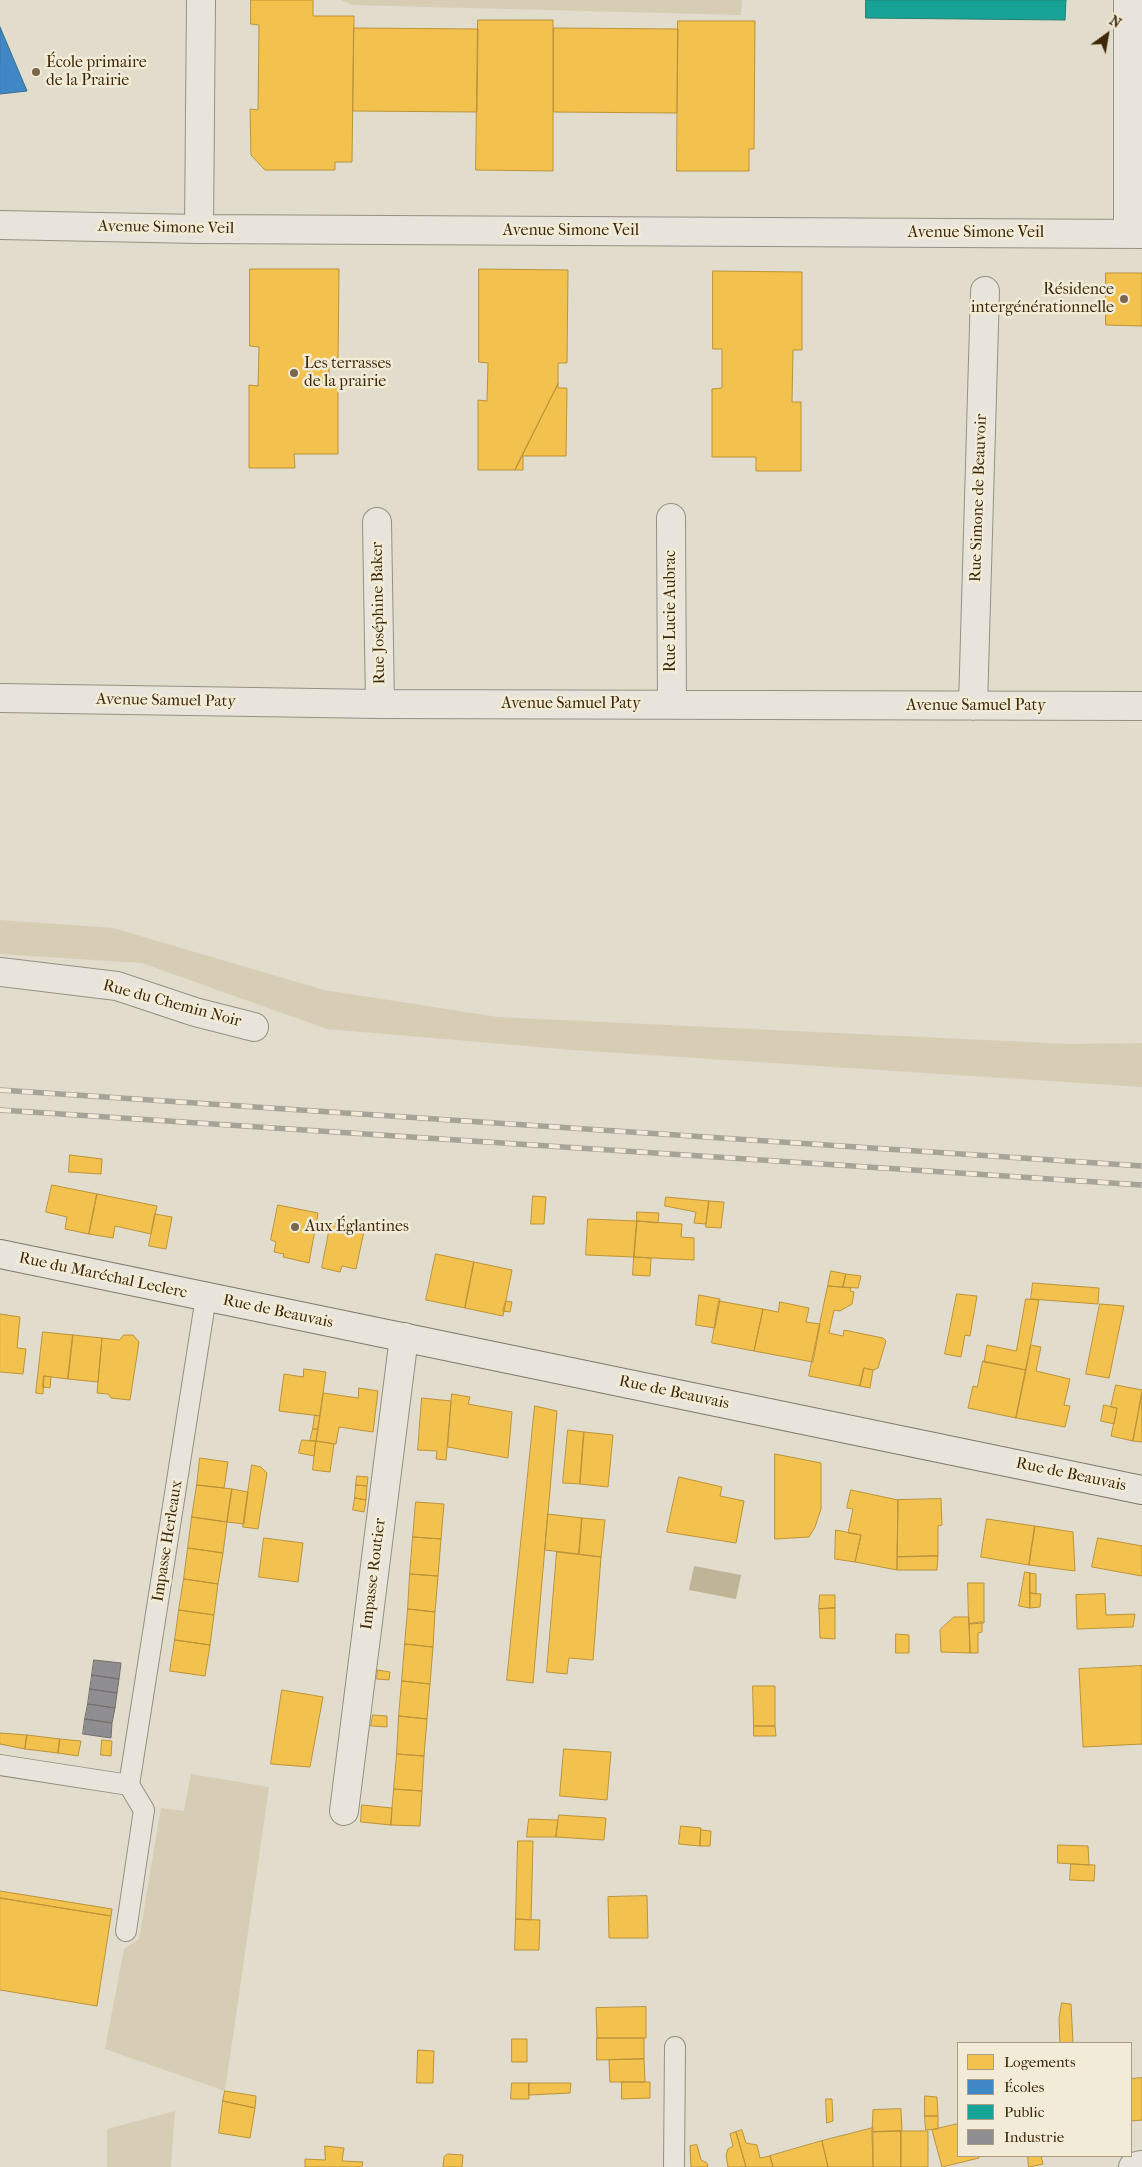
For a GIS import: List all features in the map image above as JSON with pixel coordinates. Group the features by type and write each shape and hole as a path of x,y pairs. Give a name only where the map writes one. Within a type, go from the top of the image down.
{"street":[{"path":"199,229 200,0"},
{"path":"1128,0 1135,234"},
{"name":"Avenue Simone Veil","path":"0,225 199,229 1135,234"},
{"name":"Rue Simone de Beauvoir","path":"973,706 985,291"},
{"name":"Rue Lucie Aubrac","path":"671,518 672,705"},
{"name":"Rue Joséphine Baker","path":"377,522 380,704"},
{"name":"Avenue Samuel Paty","path":"0,698 380,704 1142,706"},
{"name":"Rue du Chemin Noir","path":"0,972 117,986 195,1012 254,1026"},
{"name":"Rue du Maréchal Leclerc","path":"0,1254 206,1297"},
{"name":"Rue de Beauvais","path":"206,1297 1142,1490"},
{"name":"Impasse Routier","path":"344,1811 404,1338"},
{"path":"1133,2167 1142,2165"}],"lane":[{"name":"Impasse Herleaux","path":"129,1785 206,1297"},
{"path":"0,1765 129,1785 144,1810 126,1931"},
{"path":"674,2167 675,2047"}],"shaded area":[{"path":"341,0 742,0 741,15 353,5"},
{"path":"0,920 113,928 324,990 498,1017 1069,1044 1142,1043 1142,1087 573,1050 327,1029 142,963 0,954"},
{"path":"694,1566 741,1575 736,1599 689,1590"},
{"path":"191,1774 269,1787 225,2091 105,2049 124,1949 139,1939 161,1808 184,1811"},
{"path":"175,2111 171,2167 107,2167 107,2129"}],"building: Logements":[{"path":"251,0 313,0 313,16 354,16 352,162 335,162 335,170 265,170 251,155 250,109 258,110 259,25 251,24"},
{"path":"478,20 553,20 553,171 476,170"},
{"path":"678,21 755,21 754,149 749,149 749,171 677,171"},
{"path":"354,28 478,29 477,112 353,111"},
{"path":"554,28 678,29 677,113 554,112"},
{"name":"Les terrasses de la prairie","path":"250,269 339,269 338,361 329,361 329,386 338,386 338,454 294,454 295,468 249,468 249,385 258,386 259,347 250,346"},
{"path":"479,269 568,270 567,363 558,363 558,384 515,470 478,470 478,400 487,401 488,363 479,362"},
{"path":"713,271 802,272 802,350 793,350 792,402 801,402 801,471 756,471 756,457 712,457 712,389 722,388 722,349 713,349"},
{"name":"Résidence intergénérationnelle","path":"1106,273 1142,273 1142,326 1106,325"},
{"path":"558,384 558,388 567,388 566,456 523,456 523,470 515,470"},
{"path":"70,1155 102,1159 101,1174 69,1172"},
{"path":"52,1185 97,1194 89,1234 65,1229 67,1217 46,1212"},
{"path":"97,1194 157,1206 151,1234 115,1226 113,1238 89,1234"},
{"path":"533,1196 546,1197 544,1224 531,1224"},
{"path":"666,1197 709,1201 706,1224 694,1223 696,1212 665,1206"},
{"path":"709,1201 724,1202 721,1228 706,1227"},
{"name":"Aux Églantines","path":"278,1205 318,1213 309,1263 283,1257 284,1254 274,1252 276,1242 271,1240"},
{"path":"637,1212 659,1213 658,1223 637,1221"},
{"path":"155,1214 172,1217 166,1249 149,1246"},
{"path":"588,1219 637,1221 634,1257 586,1255"},
{"path":"637,1221 682,1224 681,1237 694,1238 694,1260 634,1257"},
{"path":"331,1222 364,1231 356,1269 342,1266 340,1272 322,1268"},
{"path":"436,1254 474,1262 465,1308 426,1300"},
{"path":"634,1257 651,1258 650,1276 633,1275"},
{"path":"474,1262 512,1270 503,1316 465,1308"},
{"path":"831,1271 846,1274 843,1287 828,1286"},
{"path":"846,1274 861,1276 858,1288 843,1287"},
{"path":"1033,1283 1099,1288 1098,1304 1031,1299"},
{"path":"828,1286 851,1288 850,1291 854,1292 852,1304 840,1311 834,1310 829,1333 843,1336 844,1330 883,1338 886,1341 878,1368 873,1370 864,1368 860,1386 809,1376"},
{"path":"957,1294 977,1296 970,1336 965,1335 961,1357 945,1354"},
{"path":"699,1295 720,1299 715,1328 696,1325"},
{"path":"1026,1299 1039,1300 1026,1370 984,1362 987,1345 1016,1351"},
{"path":"506,1301 512,1302 510,1312 503,1311"},
{"path":"719,1301 763,1309 754,1351 712,1343"},
{"path":"780,1302 809,1308 806,1322 820,1324 813,1362 754,1351 763,1309 778,1312"},
{"path":"1100,1304 1124,1306 1109,1378 1086,1374"},
{"path":"0,1314 20,1317 17,1348 26,1349 23,1374 0,1372"},
{"path":"43,1332 73,1335 68,1379 44,1376 43,1394 36,1393"},
{"path":"73,1335 102,1338 98,1382 68,1379"},
{"path":"124,1335 133,1335 139,1342 130,1400 111,1398 108,1394 97,1393 102,1338 119,1340"},
{"path":"1031,1345 1041,1347 1036,1371 1070,1379 1064,1405 1070,1406 1065,1427 1016,1418"},
{"path":"983,1361 1026,1370 1016,1418 968,1408 973,1386 977,1387"},
{"path":"864,1368 873,1370 870,1388 860,1386"},
{"path":"304,1369 326,1372 320,1416 279,1411 284,1374 303,1377"},
{"path":"44,1376 51,1377 50,1388 43,1387"},
{"path":"1116,1385 1142,1390 1133,1441 1111,1436 1117,1408 1111,1407"},
{"path":"359,1388 378,1391 373,1432 339,1427 336,1444 316,1441 323,1393 358,1398"},
{"path":"452,1394 470,1397 468,1404 512,1412 508,1458 448,1447"},
{"path":"1142,1395 1142,1442 1133,1441"},
{"path":"422,1398 451,1401 446,1460 436,1459 437,1451 418,1450"},
{"path":"1104,1405 1117,1408 1114,1424 1101,1421"},
{"path":"535,1406 557,1411 533,1683 507,1680"},
{"path":"315,1415 320,1416 318,1429 313,1429"},
{"path":"313,1429 318,1429 316,1441 310,1441"},
{"path":"568,1430 584,1432 580,1484 563,1483"},
{"path":"584,1432 613,1435 608,1487 580,1484"},
{"path":"302,1440 316,1441 314,1456 299,1453"},
{"path":"316,1441 334,1444 330,1472 313,1470"},
{"path":"775,1454 821,1463 821,1509 815,1527 809,1537 775,1539"},
{"path":"200,1458 228,1462 224,1488 197,1485"},
{"path":"252,1465 261,1467 267,1473 258,1529 243,1527"},
{"path":"357,1476 368,1477 367,1486 356,1485"},
{"path":"679,1477 722,1487 720,1496 744,1501 736,1543 667,1532"},
{"path":"197,1485 232,1489 227,1522 192,1517"},
{"path":"356,1485 367,1486 366,1500 355,1498"},
{"path":"232,1489 248,1492 244,1524 227,1522"},
{"path":"851,1490 898,1500 897,1570 855,1562 861,1535 848,1533 853,1509 847,1508"},
{"path":"355,1498 366,1500 364,1512 353,1510"},
{"path":"941,1499 942,1525 938,1526 938,1556 897,1557 898,1500"},
{"path":"416,1502 444,1504 441,1539 413,1537"},
{"path":"548,1514 582,1518 579,1554 545,1550"},
{"path":"192,1517 227,1522 223,1553 188,1548"},
{"path":"582,1518 605,1520 601,1557 579,1554"},
{"path":"987,1519 1035,1526 1029,1565 981,1557"},
{"path":"1035,1526 1073,1532 1075,1571 1029,1565"},
{"path":"836,1530 861,1535 855,1562 835,1559"},
{"path":"413,1537 441,1539 438,1576 410,1574"},
{"path":"264,1538 303,1543 298,1582 259,1577"},
{"path":"1098,1538 1142,1546 1142,1576 1092,1567"},
{"path":"188,1548 223,1553 218,1584 184,1579"},
{"path":"557,1552 601,1557 593,1660 569,1658 567,1674 547,1672"},
{"path":"938,1556 937,1570 897,1570 897,1557"},
{"path":"1025,1572 1030,1573 1030,1608 1019,1606"},
{"path":"1030,1573 1036,1574 1036,1594 1030,1593"},
{"path":"410,1574 438,1576 435,1612 408,1609"},
{"path":"184,1579 218,1584 214,1615 179,1610"},
{"path":"968,1583 984,1583 984,1623 969,1624"},
{"path":"1030,1593 1041,1594 1040,1607 1030,1608"},
{"path":"1105,1594 1106,1615 1135,1614 1133,1627 1077,1629 1076,1595"},
{"path":"820,1595 835,1595 835,1608 819,1609"},
{"path":"835,1608 835,1639 820,1638 819,1609"},
{"path":"408,1609 435,1612 433,1647 405,1644"},
{"path":"179,1610 214,1615 210,1645 175,1640"},
{"path":"954,1617 969,1617 970,1653 941,1652 940,1630"},
{"path":"982,1622 982,1632 978,1633 978,1653 970,1653 969,1624"},
{"path":"896,1634 909,1635 909,1653 896,1653"},
{"path":"175,1640 210,1645 205,1676 170,1671"},
{"path":"405,1644 433,1647 430,1684 402,1681"},
{"path":"1142,1666 1142,1744 1083,1747 1079,1669"},
{"path":"378,1670 390,1672 389,1680 377,1679"},
{"path":"402,1681 430,1684 427,1719 399,1716"},
{"path":"753,1686 775,1686 775,1726 754,1726"},
{"path":"282,1690 323,1697 310,1767 271,1764"},
{"path":"373,1715 387,1716 387,1727 371,1726"},
{"path":"399,1716 427,1719 424,1756 397,1754"},
{"path":"754,1726 775,1726 776,1736 754,1736"},
{"path":"0,1733 27,1735 25,1749 0,1744"},
{"path":"27,1735 60,1739 58,1753 25,1749"},
{"path":"60,1739 81,1741 78,1756 58,1753"},
{"path":"102,1740 112,1741 111,1756 101,1755"},
{"path":"564,1749 611,1752 607,1800 560,1796"},
{"path":"397,1754 424,1756 422,1791 394,1789"},
{"path":"394,1789 422,1791 420,1826 391,1825"},
{"path":"362,1805 392,1808 391,1825 361,1822"},
{"path":"559,1815 606,1818 604,1840 556,1837"},
{"path":"529,1819 558,1820 556,1837 527,1837"},
{"path":"681,1826 701,1828 700,1846 679,1844"},
{"path":"701,1830 711,1831 710,1846 700,1846"},
{"path":"518,1841 533,1841 531,1920 516,1919"},
{"path":"1058,1845 1088,1846 1089,1865 1058,1863"},
{"path":"1071,1864 1095,1865 1094,1881 1070,1880"},
{"path":"0,1891 112,1909 111,1916 0,1898"},
{"path":"647,1896 648,1938 609,1938 608,1897"},
{"path":"0,1898 111,1916 97,2006 0,1990"},
{"path":"516,1919 540,1920 539,1950 515,1950"},
{"path":"1062,2003 1071,2004 1073,2042 1060,2042 1059,2019"},
{"path":"646,2007 646,2038 597,2038 596,2008"},
{"path":"597,2038 644,2038 644,2059 597,2060"},
{"path":"512,2039 527,2039 527,2062 512,2062"},
{"path":"418,2050 434,2051 433,2083 417,2083"},
{"path":"644,2059 645,2082 610,2082 609,2060"},
{"path":"1142,2078 1142,2120 1132,2121 1132,2079"},
{"path":"622,2082 650,2082 650,2098 622,2099"},
{"path":"512,2083 529,2083 529,2099 511,2099"},
{"path":"529,2083 571,2083 570,2093 529,2095"},
{"path":"225,2091 256,2096 255,2108 223,2101"},
{"path":"925,2096 937,2097 938,2116 925,2116"},
{"path":"826,2099 832,2099 833,2121 827,2123"},
{"path":"223,2101 255,2108 250,2138 219,2133"},
{"path":"901,2109 902,2131 872,2132 873,2110"},
{"path":"925,2116 938,2116 938,2129 926,2130"},
{"path":"957,2124 957,2157 979,2158 942,2167 932,2130"},
{"path":"873,2128 873,2167 828,2167 822,2141"},
{"path":"742,2130 746,2143 757,2145 760,2158 770,2156 773,2167 746,2167 736,2132"},
{"path":"901,2131 901,2167 873,2167 872,2132"},
{"path":"901,2131 928,2131 928,2167 901,2167"},
{"path":"736,2132 746,2167 728,2167 726,2155 728,2149 733,2146 730,2134"},
{"path":"822,2141 828,2167 773,2167 770,2156"},
{"path":"697,2145 701,2160 707,2163 708,2167 691,2167 690,2146"},
{"path":"325,2146 344,2148 342,2161 363,2162 362,2167 305,2167 305,2159 325,2160"},
{"path":"448,2154 463,2155 462,2167 443,2167 444,2157"},
{"path":"1028,2157 1041,2157 1043,2164 1029,2167"}],"building: Écoles":[{"path":"0,27 27,91 0,94"}],"building: Public":[{"path":"866,0 1066,0 1065,20 866,18"}],"building: Industrie":[{"path":"94,1660 121,1663 119,1679 92,1675"},
{"path":"92,1675 119,1679 117,1693 90,1689"},
{"path":"90,1689 117,1693 115,1708 88,1704"},
{"path":"88,1704 115,1708 112,1723 85,1719"},
{"path":"85,1719 112,1723 111,1738 83,1734"}],"railway":[{"path":"0,1090 1142,1166"},
{"path":"0,1110 1142,1185"}],"place":[{"name":"École primaire de la Prairie","path":"36,72"},
{"name":"Résidence intergénérationnelle","path":"1124,299"},
{"name":"Les terrasses de la prairie","path":"294,373"},
{"name":"Aux Églantines","path":"295,1227"}]}
